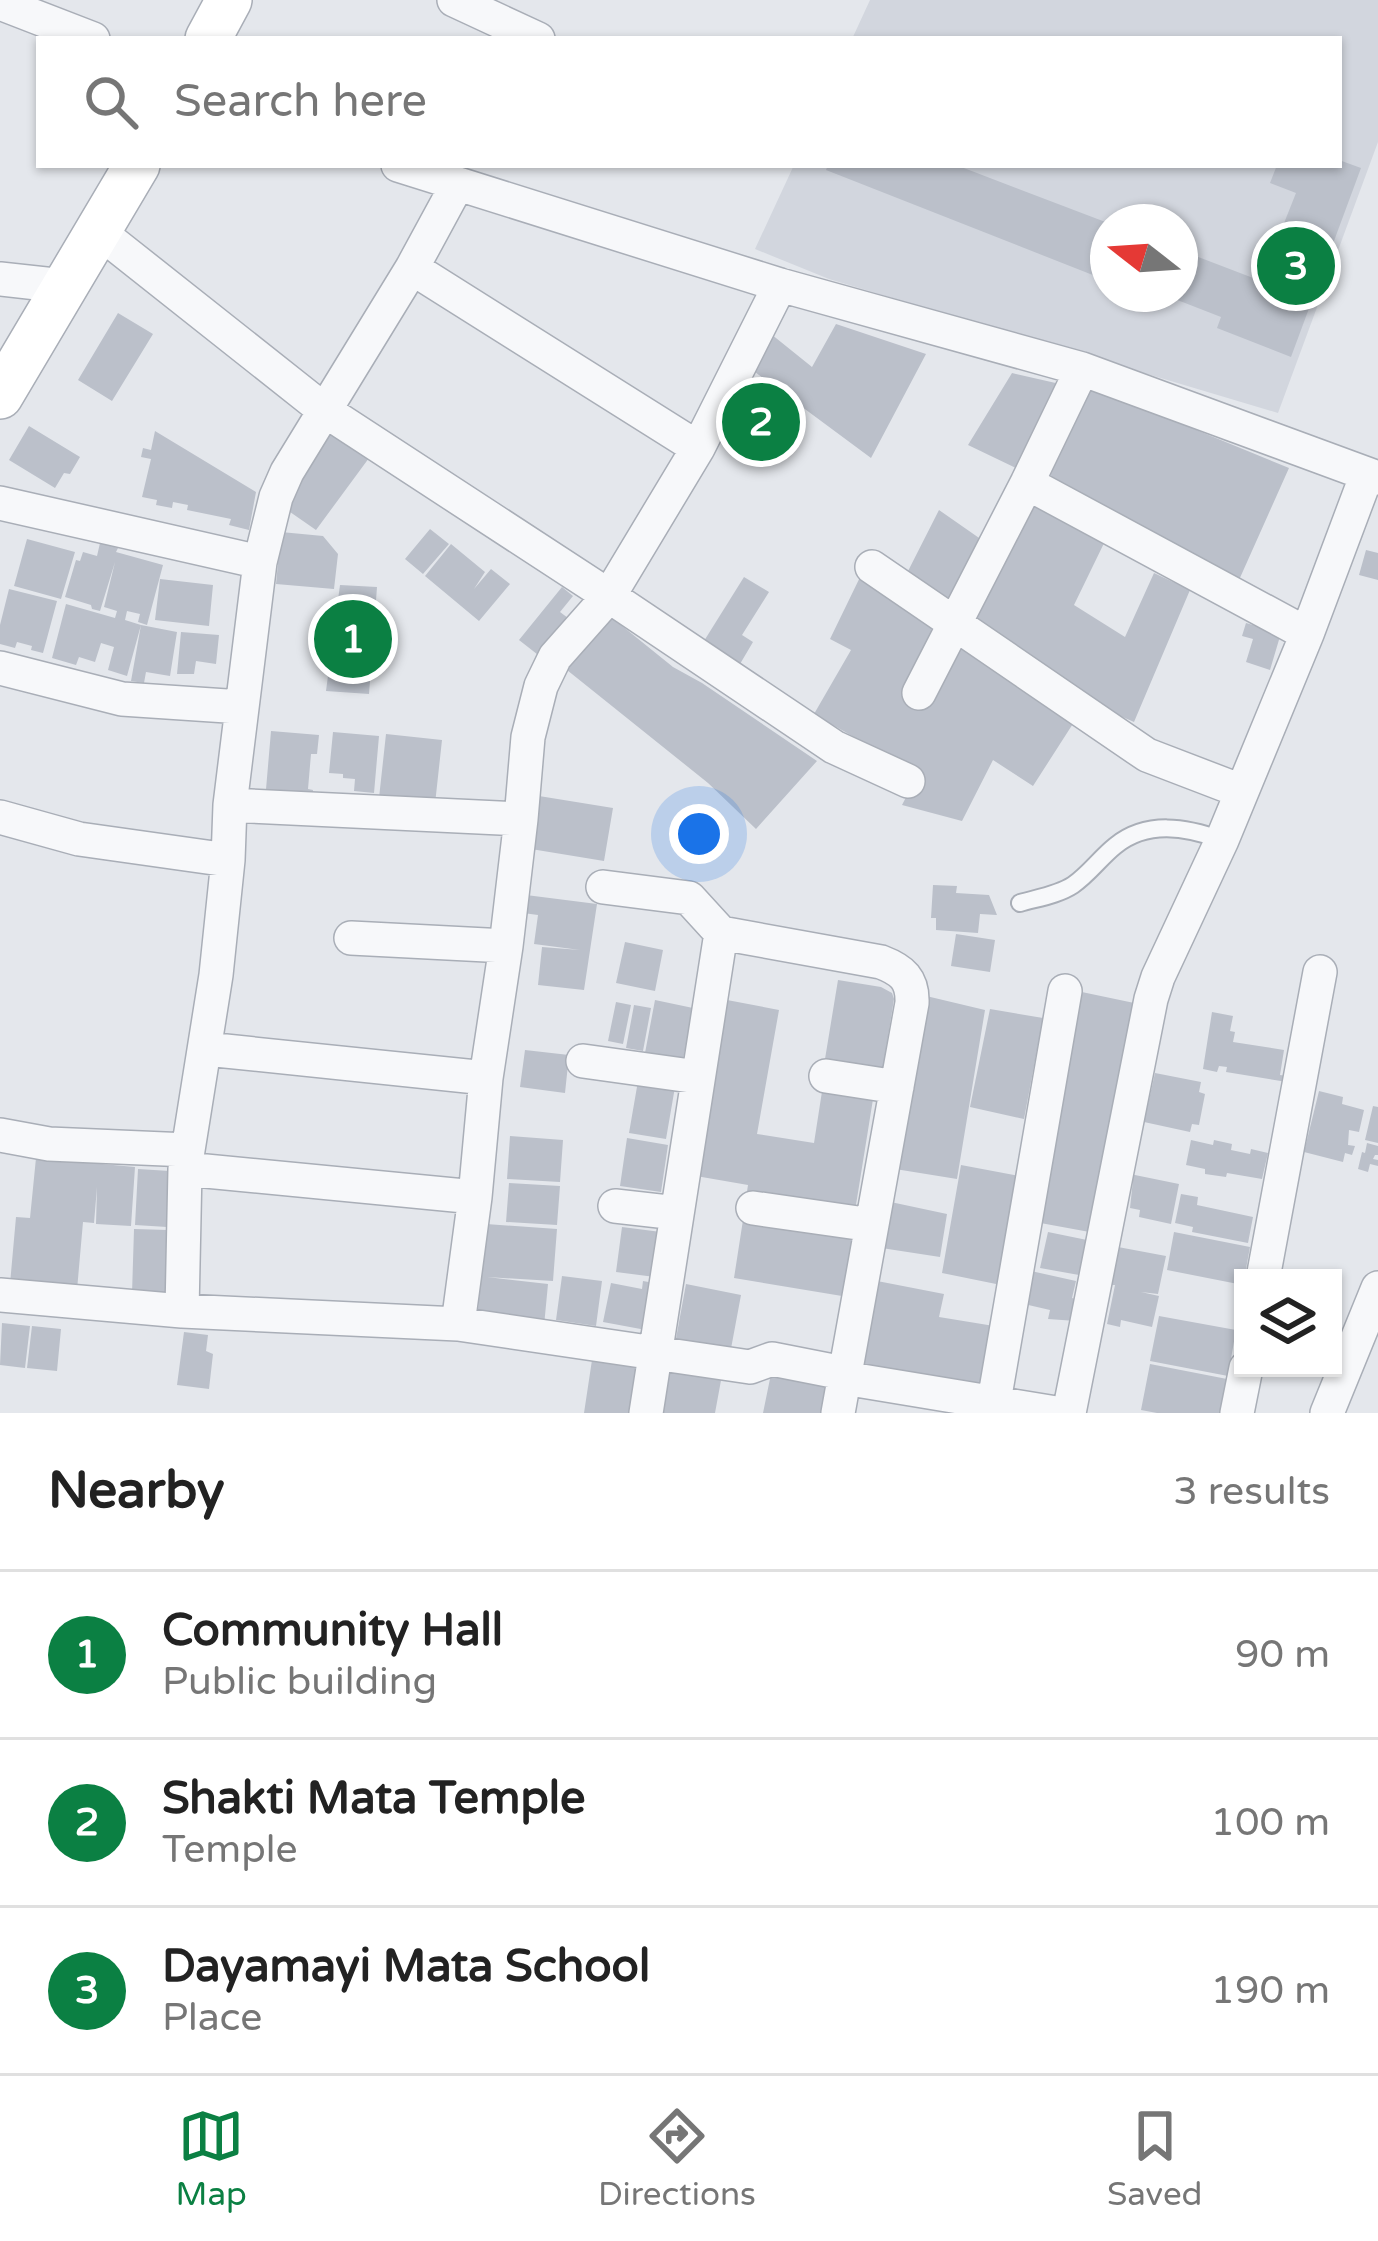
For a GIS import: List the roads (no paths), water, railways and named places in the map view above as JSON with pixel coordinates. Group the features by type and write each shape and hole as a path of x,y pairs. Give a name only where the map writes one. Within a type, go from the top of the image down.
{"street":[{"path":"210,36 230,0"},
{"path":"454,0 497,9 534,36"},
{"path":"0,3 85,36"},
{"path":"0,396 135,168"},
{"path":"407,168 780,285 1082,369 1372,476 1151,999 1069,1413"},
{"path":"182,1311 186,1159 206,1049 260,562 287,472 458,185"},
{"path":"98,231 324,410 834,747 908,782"},
{"path":"412,268 698,448"},
{"path":"0,279 64,286"},
{"path":"458,1324 528,737 541,686 555,657 610,596 698,448 780,285"},
{"path":"919,693 1082,369"},
{"path":"1027,482 1307,634"},
{"path":"0,503 260,562"},
{"path":"872,567 1147,755 1241,791"},
{"path":"0,668 122,699 242,707"},
{"path":"230,805 521,819"},
{"path":"0,818 79,839 228,860"},
{"path":"603,887 689,898 721,933 881,962 902,972 913,990 838,1413"},
{"path":"646,1413 721,933"},
{"path":"351,938 506,946"},
{"path":"1265,1269 1321,972"},
{"path":"992,1409 1065,991"},
{"path":"206,1049 486,1078"},
{"path":"583,1061 698,1077"},
{"path":"826,1076 897,1087"},
{"path":"0,1135 475,1197"},
{"path":"616,1206 676,1214"},
{"path":"753,1208 872,1225"},
{"path":"1328,1413 1369,1333 1378,1288"},
{"path":"0,1295 182,1311 458,1324 750,1367 772,1359 992,1409 1057,1413"},
{"path":"1237,1413 1244,1377"}],"lane":[{"path":"1019,902 1072,886 1134,833 1164,828 1197,831 1222,840"}],"place":[{"name":"Dayamayi Mata School","path":"1296,266"},
{"name":"Shakti Mata Temple","path":"761,422"},
{"name":"Community Hall","path":"353,639"}]}
